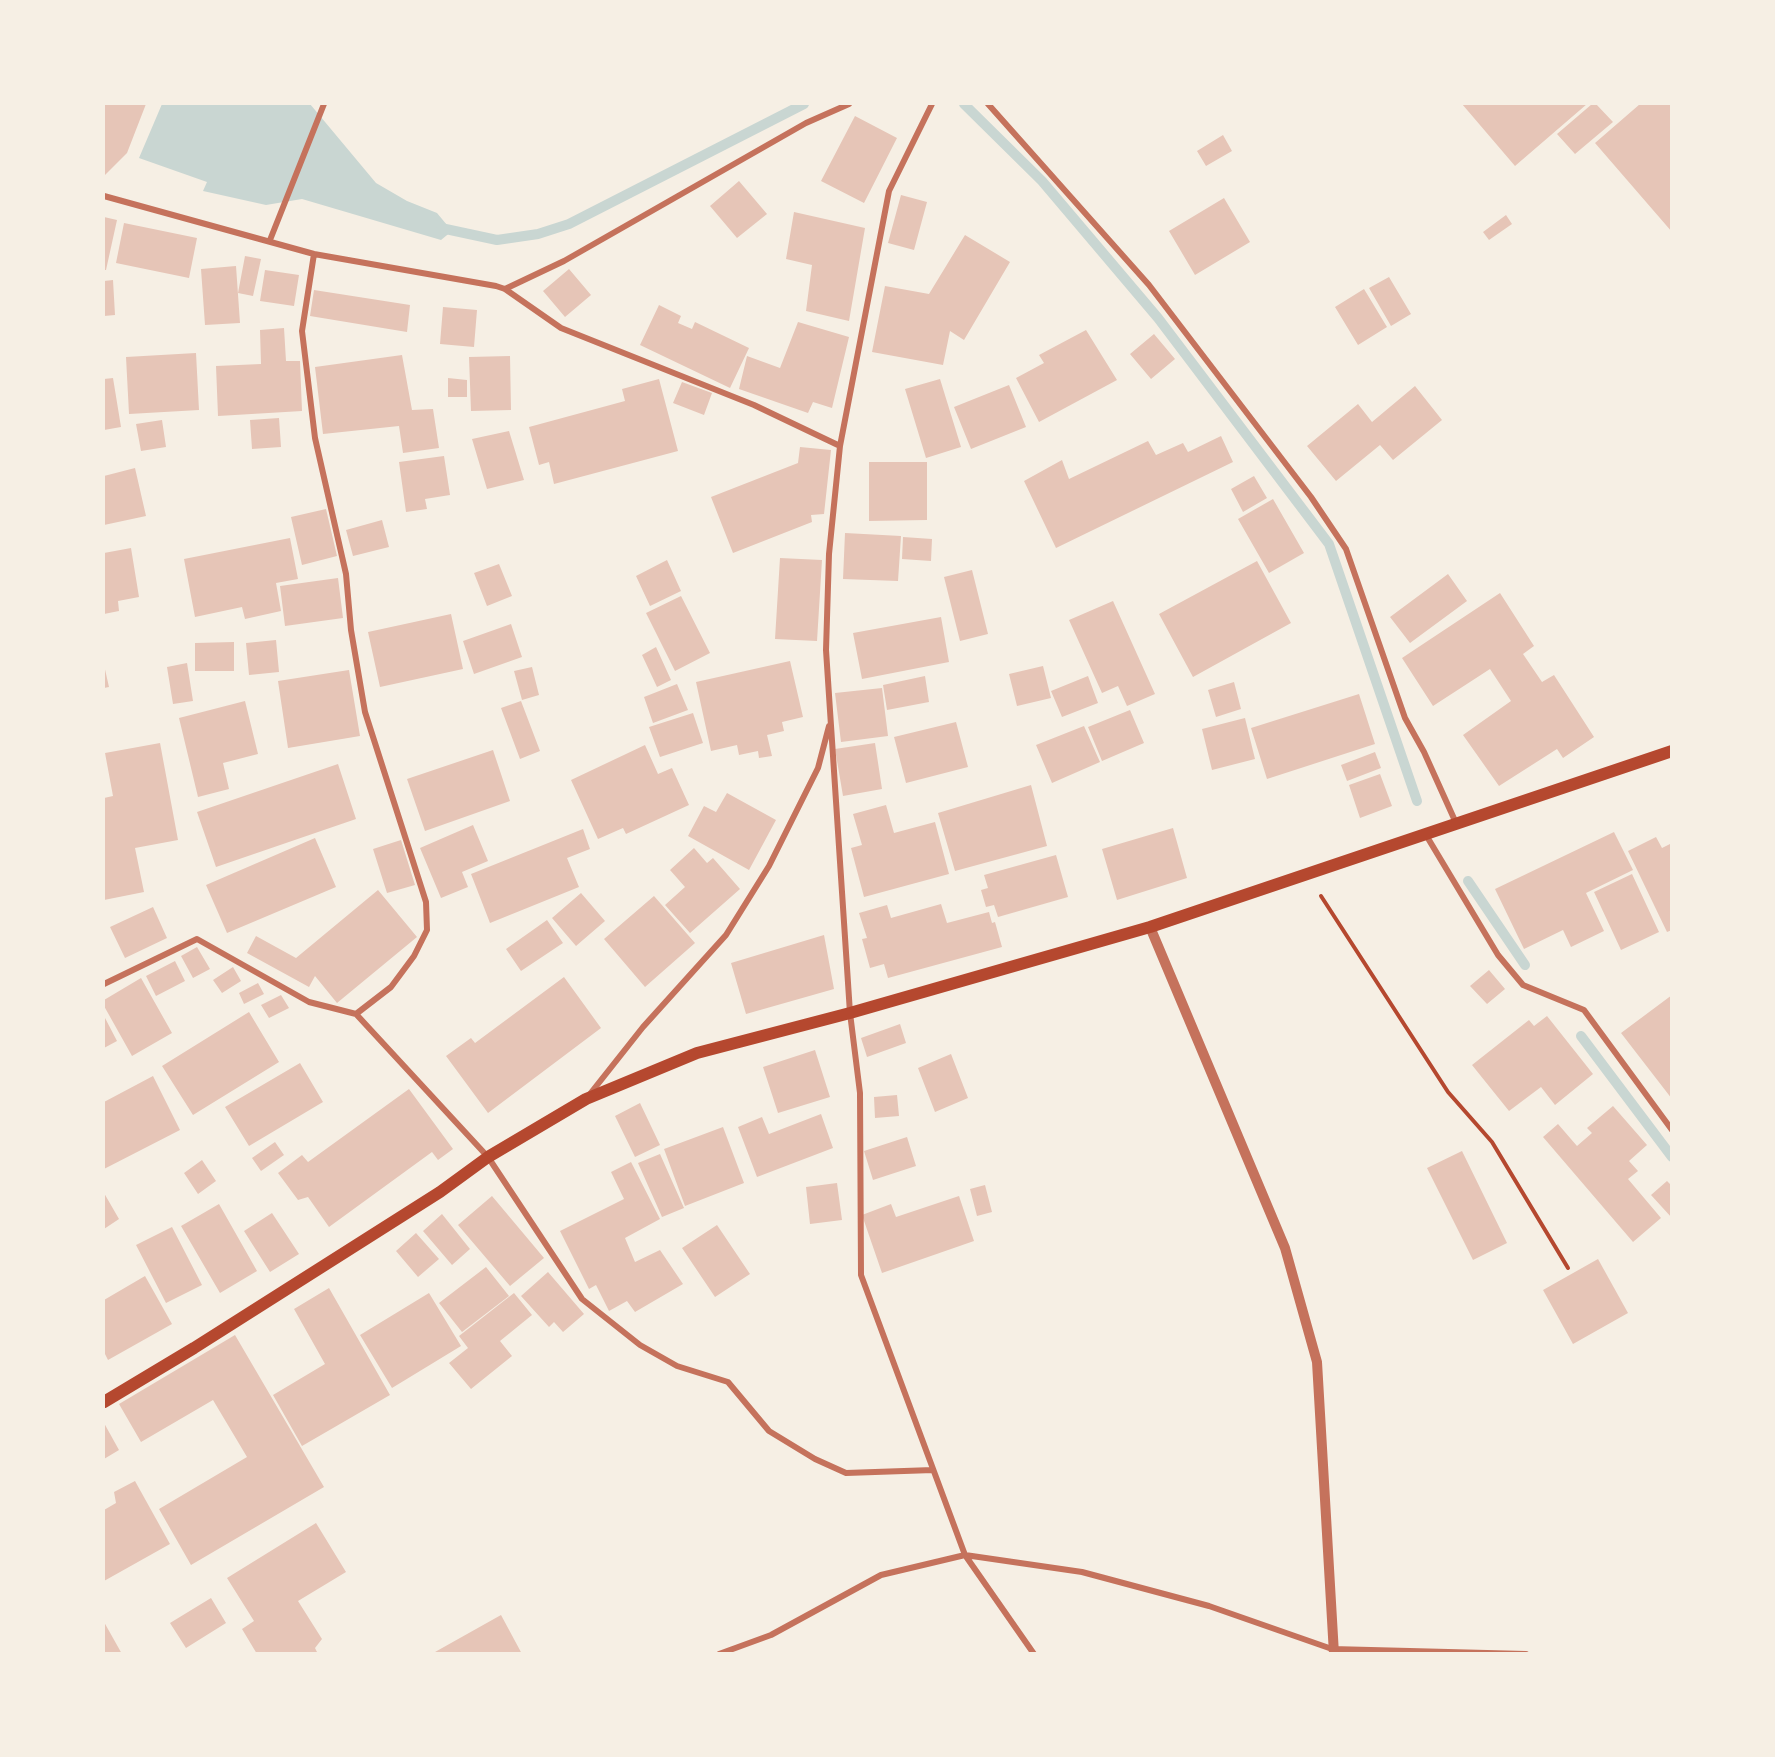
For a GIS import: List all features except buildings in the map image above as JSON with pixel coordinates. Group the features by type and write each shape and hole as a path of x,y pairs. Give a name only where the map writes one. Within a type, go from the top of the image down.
{"main road":[{"path":"104,1402 194,1348 440,1192 488,1157 586,1099 697,1053 850,1013 1150,927 1671,752"}],"street":[{"path":"270,240 282,215 324,104"},
{"path":"505,289 564,261 806,123 849,104"},
{"path":"932,104 889,191 840,446 829,554 826,650 850,1013 860,1093 861,1275 965,1555 1034,1653"},
{"path":"988,104 1149,285 1311,497 1346,549 1405,718 1424,752 1456,824"},
{"path":"104,196 270,240 314,255 505,289 561,328 754,405 840,446"},
{"path":"314,255 302,331 315,438 346,574 351,630 365,712 426,902 427,930 414,956 391,987 356,1014"},
{"path":"586,1099 643,1028 726,935 769,866 818,768 831,718"},
{"path":"1426,835 1498,955 1523,985 1584,1010 1671,1130"},
{"path":"1150,927 1285,1248 1317,1362 1333,1651"},
{"path":"104,984 196,939 309,1002 356,1014 488,1157 582,1299 640,1346 677,1366 729,1382 769,1431 815,1459 846,1473 933,1470"},
{"path":"719,1653 771,1635 881,1575 965,1555 1083,1572 1209,1606 1333,1651 1526,1653"}],"path":[{"path":"1312,873 1319,893 1435,1072 1448,1092 1492,1142 1568,1268"}],"shaded area":[{"path":"162,104 310,104 376,183 407,201 437,213 452,231 441,240 302,199 266,205 203,191 207,182 139,158"}],"waterway":[{"path":"441,228 497,240 538,234 569,224 804,104"},
{"path":"964,104 1042,181 1158,318 1329,544 1417,801"},
{"path":"1468,881 1525,965"},
{"path":"1581,1036 1672,1157"}]}
